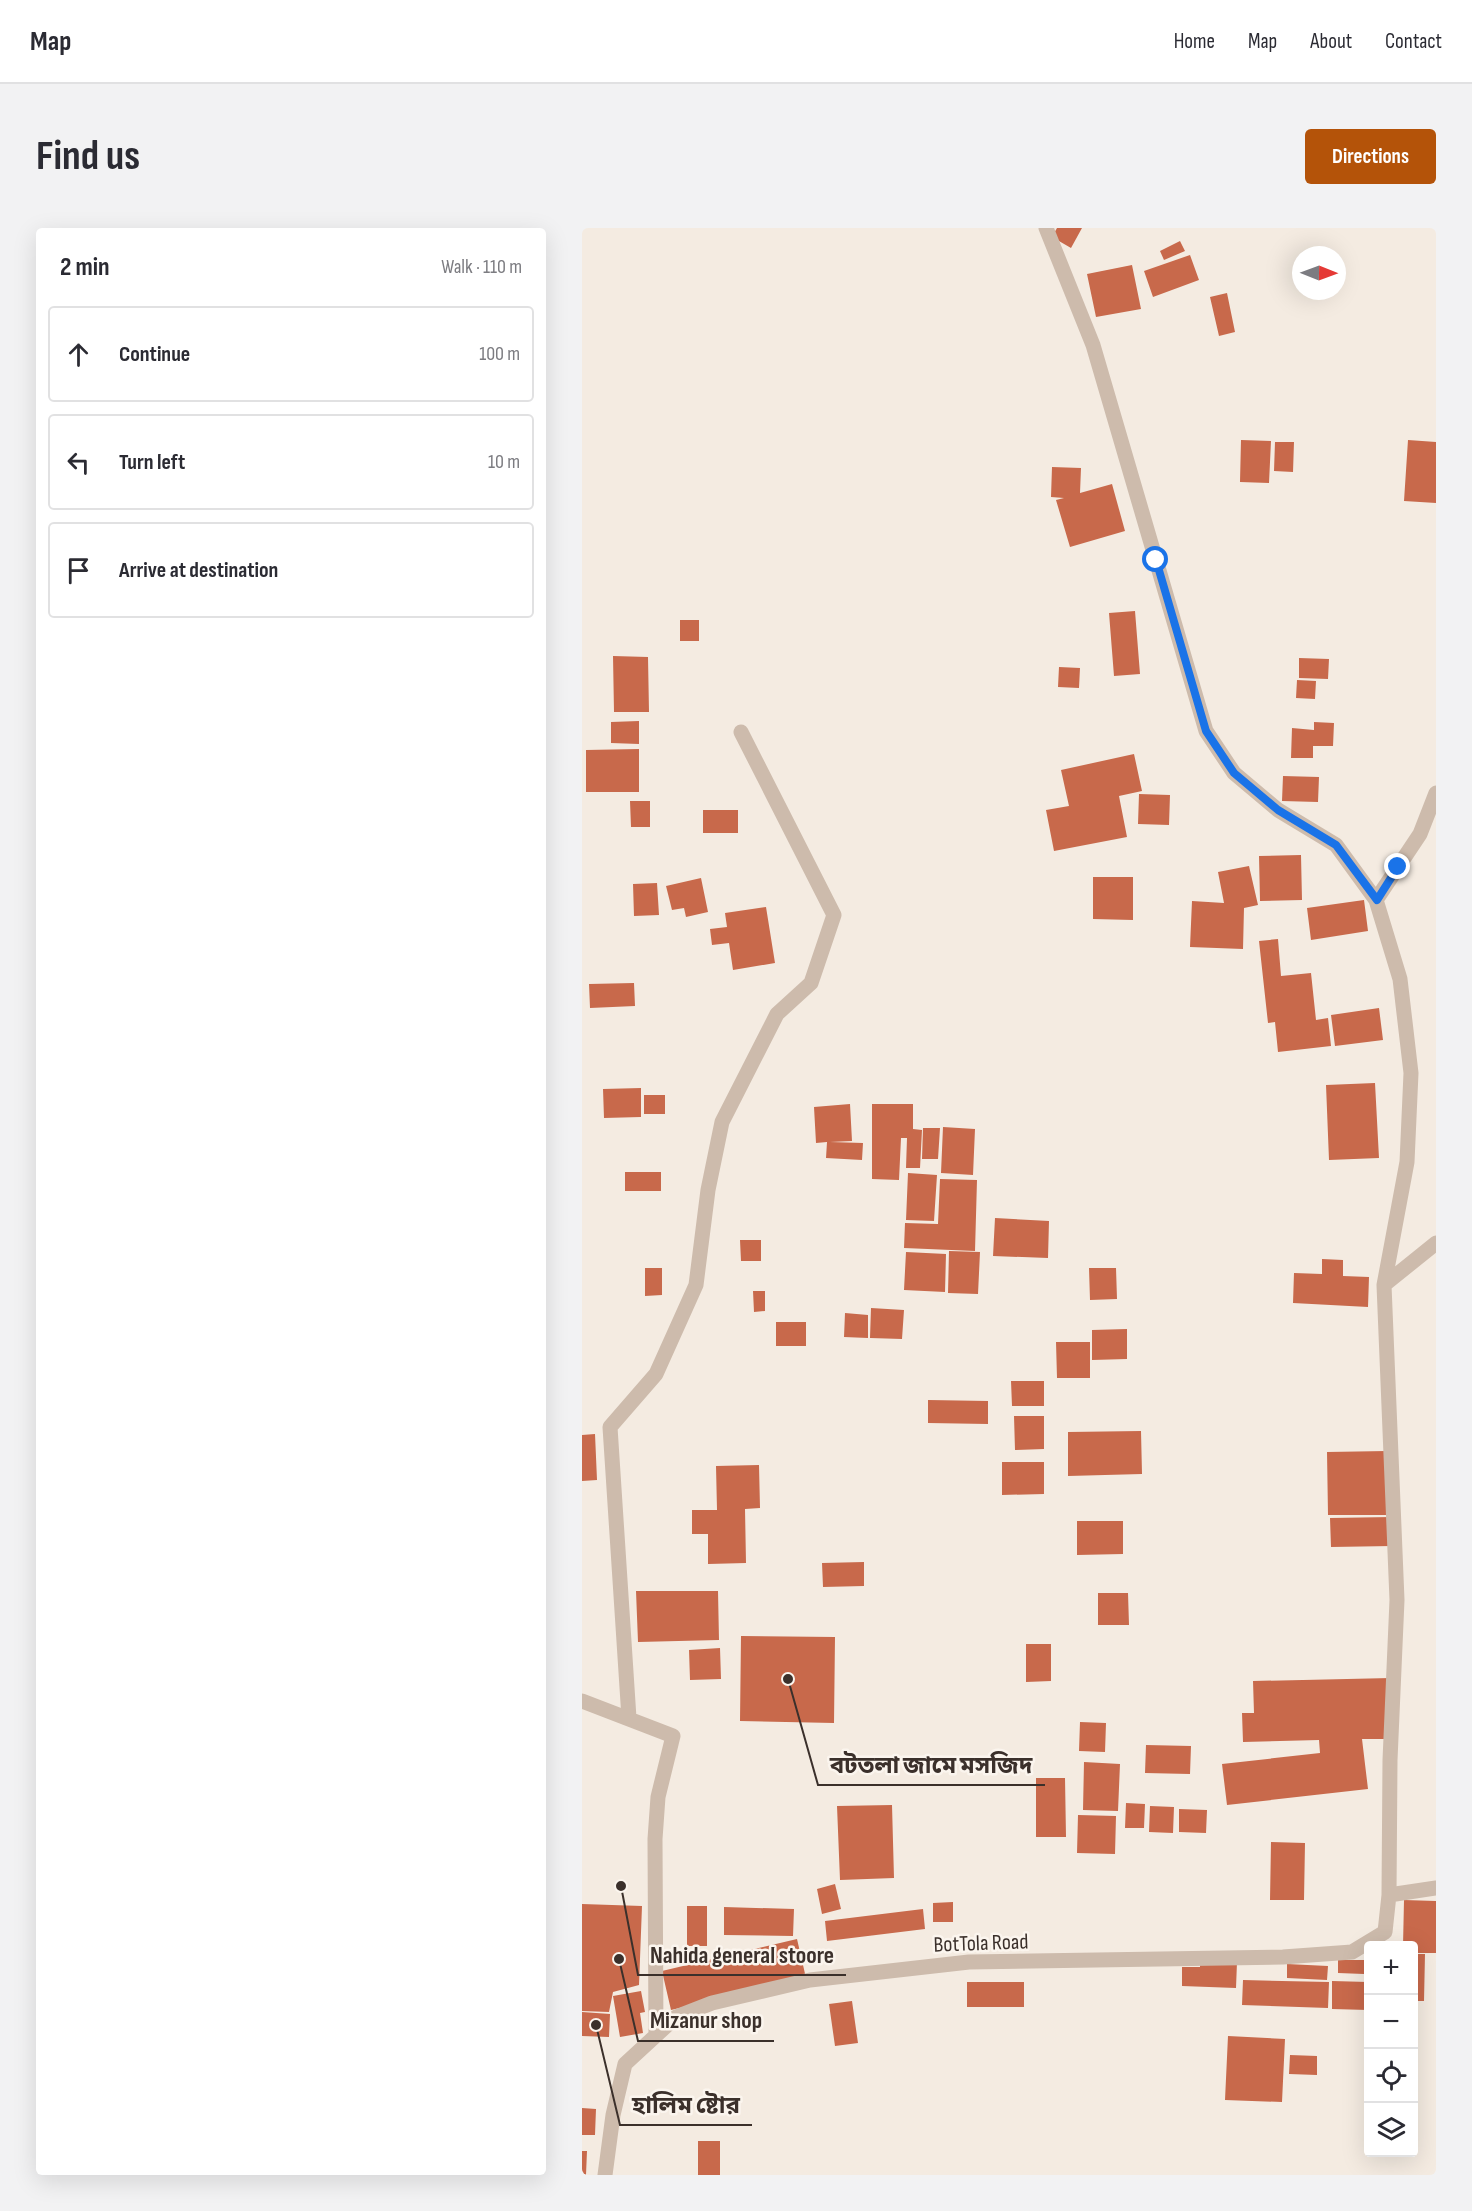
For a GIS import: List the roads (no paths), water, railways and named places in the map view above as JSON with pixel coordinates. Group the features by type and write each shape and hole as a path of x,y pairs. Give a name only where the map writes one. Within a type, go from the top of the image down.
{"street":[{"path":"1046,228 1093,345 1206,731 1234,773 1278,810 1336,845 1377,900 1400,979 1411,1072 1407,1162 1384,1285 1397,1600 1390,1760 1389,1895 1436,1888"},
{"path":"629,1718 610,1427 656,1374 696,1286 708,1190 722,1122 777,1014 811,983 834,915 741,732"},
{"path":"1377,900 1420,834 1436,793"},
{"path":"1384,1285 1436,1243"},
{"path":"582,1701 673,1736 658,1797 655,1839 656,2035"},
{"name":"BotTola Road","path":"605,2175 613,2115 625,2064 676,2018 712,2004 810,1980 969,1962 1283,1957 1352,1952 1385,1932 1389,1895"}],"place":[{"name":"বটতলা জামে মসজিদ","path":"788,1679"},
{"name":"Nahida general stoore","path":"621,1886"},
{"name":"Mizanur shop","path":"619,1959"},
{"name":"হালিম ষ্টোর","path":"596,2025"}]}
